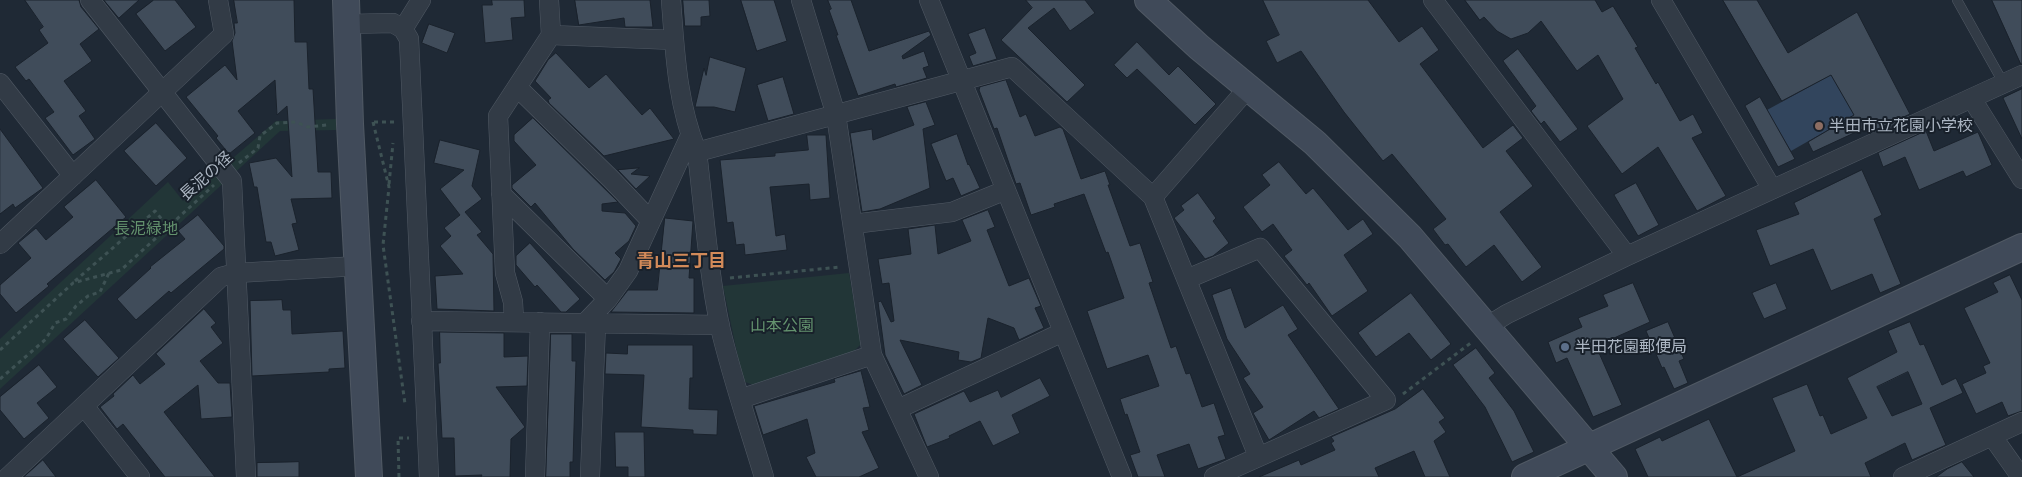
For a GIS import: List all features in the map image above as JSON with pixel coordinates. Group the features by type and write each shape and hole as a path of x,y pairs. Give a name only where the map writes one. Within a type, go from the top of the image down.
{"street":[{"path":"90,0 232,181 246,477"},
{"path":"0,244 224,34 218,0"},
{"path":"403,29 421,0"},
{"path":"514,321 513,302 505,273 498,116 551,35 549,0"},
{"path":"671,0 678,90 693,144 720,325 733,378 764,477"},
{"path":"801,0 836,115 872,355 929,477"},
{"path":"929,0 1122,477"},
{"path":"1148,0 1248,88 1315,143 1397,224 1481,332 1614,477"},
{"path":"1434,0 1627,256"},
{"path":"1661,0 1772,189"},
{"path":"368,477 346,12 393,23 403,29 409,39 429,477"},
{"path":"551,35 674,40"},
{"path":"590,477 590,323 628,271 651,221 693,144 836,115 1012,67 1153,197 1258,456"},
{"path":"1481,332 1507,314 1627,256 2022,75"},
{"path":"0,82 74,176"},
{"path":"517,87 651,221"},
{"path":"1153,197 1248,88"},
{"path":"1972,99 2022,179"},
{"path":"853,224 952,212 1006,190"},
{"path":"501,194 608,299"},
{"path":"1525,477 2022,247"},
{"path":"1187,279 1260,248 1386,400 1214,477"},
{"path":"8,477 221,277 236,273 358,266"},
{"path":"421,321 720,325"},
{"path":"534,477 540,322"},
{"path":"898,409 1064,332"},
{"path":"740,399 872,355"},
{"path":"84,406 140,477"},
{"path":"1903,477 2022,422"},
{"path":"1992,436 2021,477"}],"lane":[{"path":"1957,0 2004,84"}],"path":[{"name":"長泥の径","path":"0,350 73,283 121,270 226,174 258,148 260,136 277,123 296,122 308,126 331,125"},
{"path":"374,122 389,187 383,245 406,409"},
{"path":"366,123 395,122"},
{"path":"73,283 155,211 168,227"},
{"path":"712,280 858,265"},
{"path":"0,379 46,339 55,323 66,319 76,306 88,296 100,292 109,273"},
{"path":"1386,400 1396,399 1481,332"},
{"path":"398,438 399,477"},
{"path":"410,438 410,448"}],"green space":[{"name":"長泥緑地","path":"336,119 336,130 280,131 0,389 0,339 168,182 183,201 276,121"},
{"name":"山本公園","path":"849,273 861,344 854,351 753,385 743,381 723,286"}],"water":[{"path":"1831,75 1854,115 1791,151 1767,110"}],"building":[{"path":"25,0 79,0 81,7 99,29 80,44 92,61 64,81 86,111 79,116 95,139 73,155 45,118 54,112 29,79 26,81 15,67 48,43 39,30 43,27"},
{"path":"104,0 139,0 119,18"},
{"path":"154,0 175,0 196,27 165,51 136,14"},
{"path":"234,0 294,0 295,42 307,42 309,89 313,89 318,172 331,172 332,198 291,199 297,223 292,224 299,250 275,256 271,242 266,242 257,187 254,187 249,163 276,158 292,177 287,106 277,115 275,80 238,111 255,133 229,154 216,138 218,136 186,97 225,65 237,80 232,41 235,33 234,23 237,23"},
{"path":"492,0 524,0 525,17 511,18 513,40 485,43 482,5 492,5"},
{"path":"575,0 650,0 653,27 625,27 624,18 579,25"},
{"path":"683,0 709,0 710,16 701,17 701,26 685,26"},
{"path":"741,0 774,0 787,41 757,51"},
{"path":"828,0 851,0 869,51 929,31 931,35 902,56 903,59 924,51 929,66 923,68 927,78 896,87 895,84 858,96 836,35 838,35 829,10 831,9"},
{"path":"1026,0 1085,0 1095,13 1070,31 1054,8 1028,28 1085,85 1067,102 1001,40 1032,8"},
{"path":"1263,0 1368,0 1399,42 1422,26 1439,50 1420,64 1483,148 1513,125 1523,138 1506,151 1533,186 1500,212 1542,267 1522,282 1494,245 1466,267 1433,229 1446,219 1392,154 1383,161 1344,112 1301,51 1277,63 1266,41 1279,35"},
{"path":"1465,0 1595,0 1602,12 1613,6 1638,47 1635,48 1656,84 1658,82 1680,121 1693,114 1703,133 1692,138 1726,196 1697,211 1658,147 1622,174 1587,126 1623,99 1598,55 1577,71 1541,21 1528,33 1511,39 1497,31 1484,17 1480,20"},
{"path":"1723,0 1757,0 1788,53 1857,12 1910,114 1869,133 1867,127 1813,152 1808,142 1854,115 1831,75 1782,101"},
{"path":"1992,0 2022,0 2022,64 2021,64"},
{"path":"429,24 455,33 447,53 422,43"},
{"path":"985,28 997,59 973,66 969,56 976,53 968,34"},
{"path":"1137,42 1169,75 1178,66 1216,104 1195,125 1137,69 1127,78 1114,65"},
{"path":"1518,49 1578,129 1560,142 1544,121 1541,124 1531,111 1536,106 1503,61"},
{"path":"556,53 589,88 606,74 642,115 650,108 674,139 604,156 549,103 548,100 551,98 535,81 548,60"},
{"path":"710,57 746,68 735,112 714,107 695,107 704,68 706,75"},
{"path":"783,77 794,114 768,121 757,85"},
{"path":"1006,80 1020,117 1026,114 1035,136 1060,127 1063,129 1081,179 1105,171 1110,185 1108,185 1130,246 1140,243 1153,282 1149,283 1171,348 1176,346 1186,374 1190,373 1202,407 1214,403 1225,435 1218,437 1226,459 1198,469 1189,444 1157,455 1165,477 1138,477 1130,455 1140,452 1120,399 1159,386 1148,355 1107,369 1087,311 1124,298 1108,252 1106,253 1084,194 1054,204 1055,207 1031,215 1020,183 1016,184 997,128 994,129 979,90 980,87"},
{"path":"2022,89 2022,139 2003,98"},
{"path":"1760,97 1795,159 1778,167 1745,106"},
{"path":"926,102 935,125 923,129 930,188 880,209 862,212 850,133 872,129 873,140 914,125 907,107"},
{"path":"533,118 618,202 602,204 602,211 625,213 636,226 629,241 615,253 621,259 614,272 605,280 573,249 535,203 531,207 512,188 512,185 536,165 514,141 514,135"},
{"path":"156,123 187,158 156,186 124,151"},
{"path":"0,129 43,188 15,208 13,204 0,214"},
{"path":"1926,131 1934,151 1978,132 1992,165 1966,177 1963,171 1919,190 1905,157 1883,167 1878,153"},
{"path":"957,134 968,165 980,188 961,196 953,178 946,181 931,144"},
{"path":"807,135 826,135 830,198 810,200 809,184 770,187 776,236 785,234 787,250 745,255 744,244 736,245 733,222 727,223 720,160 775,156 775,153 808,150"},
{"path":"440,140 480,150 472,186 482,199 465,212 482,232 477,235 493,254 494,311 437,309 435,276 463,274 440,246 451,236 444,228 460,215 440,189 464,170 434,163"},
{"path":"1279,162 1306,194 1313,188 1348,230 1363,219 1373,234 1344,255 1368,291 1332,316 1309,283 1307,285 1284,256 1292,250 1273,224 1262,232 1243,207 1270,185 1262,175"},
{"path":"639,168 631,174 650,176 636,189 618,170"},
{"path":"1862,170 1882,215 1874,219 1901,284 1880,293 1872,274 1831,291 1813,249 1770,266 1756,230 1799,214 1794,203"},
{"path":"96,180 126,217 16,313 0,294 0,285 31,258 18,243 36,228 46,240 73,217 64,207"},
{"path":"1636,183 1659,225 1638,236 1614,195"},
{"path":"1198,193 1216,218 1213,221 1229,243 1213,256 1205,259 1174,218 1184,210 1181,206"},
{"path":"988,210 995,227 987,230 1009,286 1029,278 1041,306 1035,308 1044,328 1019,340 1014,328 988,318 981,358 971,362 958,360 959,352 900,340 922,385 904,394 885,355 878,302 881,301 891,322 894,321 889,283 882,284 878,259 911,254 908,229 935,225 938,254 971,241 962,220"},
{"path":"198,215 224,246 224,249 171,293 169,291 136,320 117,299 150,267 185,239 178,231"},
{"path":"665,218 693,221 689,278 694,278 694,313 611,312 628,290 657,290"},
{"path":"530,243 580,299 566,312 561,312 516,265 516,256"},
{"path":"2010,275 2022,300 2022,411 2008,416 2002,402 1976,414 1962,384 1986,373 1983,366 1990,363 1964,308 1998,292 1993,283"},
{"path":"1633,283 1650,322 1596,346 1622,405 1593,417 1567,358 1556,363 1548,342 1582,327 1578,318 1608,306 1603,295"},
{"path":"1776,283 1787,309 1764,319 1752,293"},
{"path":"1231,288 1245,328 1283,305 1298,329 1288,335 1339,409 1319,418 1314,411 1269,440 1253,413 1263,407 1243,378 1250,374 1227,339 1212,295"},
{"path":"1411,293 1451,344 1431,360 1409,333 1376,357 1358,333"},
{"path":"282,300 283,310 291,310 292,334 343,331 345,368 329,369 329,372 252,376 250,301"},
{"path":"204,309 216,323 211,327 223,343 200,361 218,383 230,383 232,417 201,419 198,385 164,412 215,477 165,477 123,424 117,429 100,407 114,396 113,394 133,375 140,384 165,364 156,354"},
{"path":"85,320 119,358 98,377 63,339"},
{"path":"1668,322 1684,359 1679,361 1688,383 1674,389 1664,367 1662,368 1646,331"},
{"path":"1910,322 1920,345 1924,344 1942,385 1956,378 1963,393 1930,408 1946,445 1912,460 1905,443 1865,463 1871,477 1737,477 1795,451 1772,398 1807,384 1820,416 1823,415 1831,434 1867,418 1847,378 1897,352 1888,331","holes":["1908,372 1922,404 1892,416 1877,387"]},
{"path":"440,332 504,333 504,357 528,356 527,386 496,387 525,427 511,439 510,477 455,476 454,438 442,438 438,363 440,363"},
{"path":"551,334 572,334 572,361 576,361 573,462 570,462 570,477 546,477"},
{"path":"628,345 693,345 693,378 690,378 689,409 718,410 717,435 693,434 693,430 641,427 644,375 605,374 606,353 627,354"},
{"path":"1476,348 1495,373 1489,378 1514,411 1534,452 1512,462 1485,407 1453,365"},
{"path":"39,365 57,387 37,403 49,418 24,439 0,410 0,397"},
{"path":"861,371 870,407 863,408 869,430 862,432 879,468 859,477 816,477 806,457 815,453 807,419 763,435 754,406 835,382 834,379"},
{"path":"1040,378 1050,396 1012,415 1020,433 993,446 980,421 949,436 950,438 927,447 914,414 964,391 970,402 998,390 1001,397"},
{"path":"1423,389 1445,418 1439,422 1446,432 1434,441 1450,477 1425,477 1414,451 1375,468 1379,477 1259,477 1299,460 1301,465 1335,450 1331,443 1334,441 1331,437 1395,409"},
{"path":"1709,419 1737,477 1648,477 1635,449 1660,437 1662,441"},
{"path":"615,432 644,432 645,477 628,477 628,467 616,467"},
{"path":"43,460 56,477 24,477"},
{"path":"299,462 299,477 257,477 257,463"},
{"path":"1962,462 1974,477 1936,477 1947,469"}],"place":[{"name":"半田市立花園小学校","path":"1819,126"},
{"name":"半田花園郵便局","path":"1565,347"}],"district":[{"name":"青山三丁目","path":"681,261"}]}
